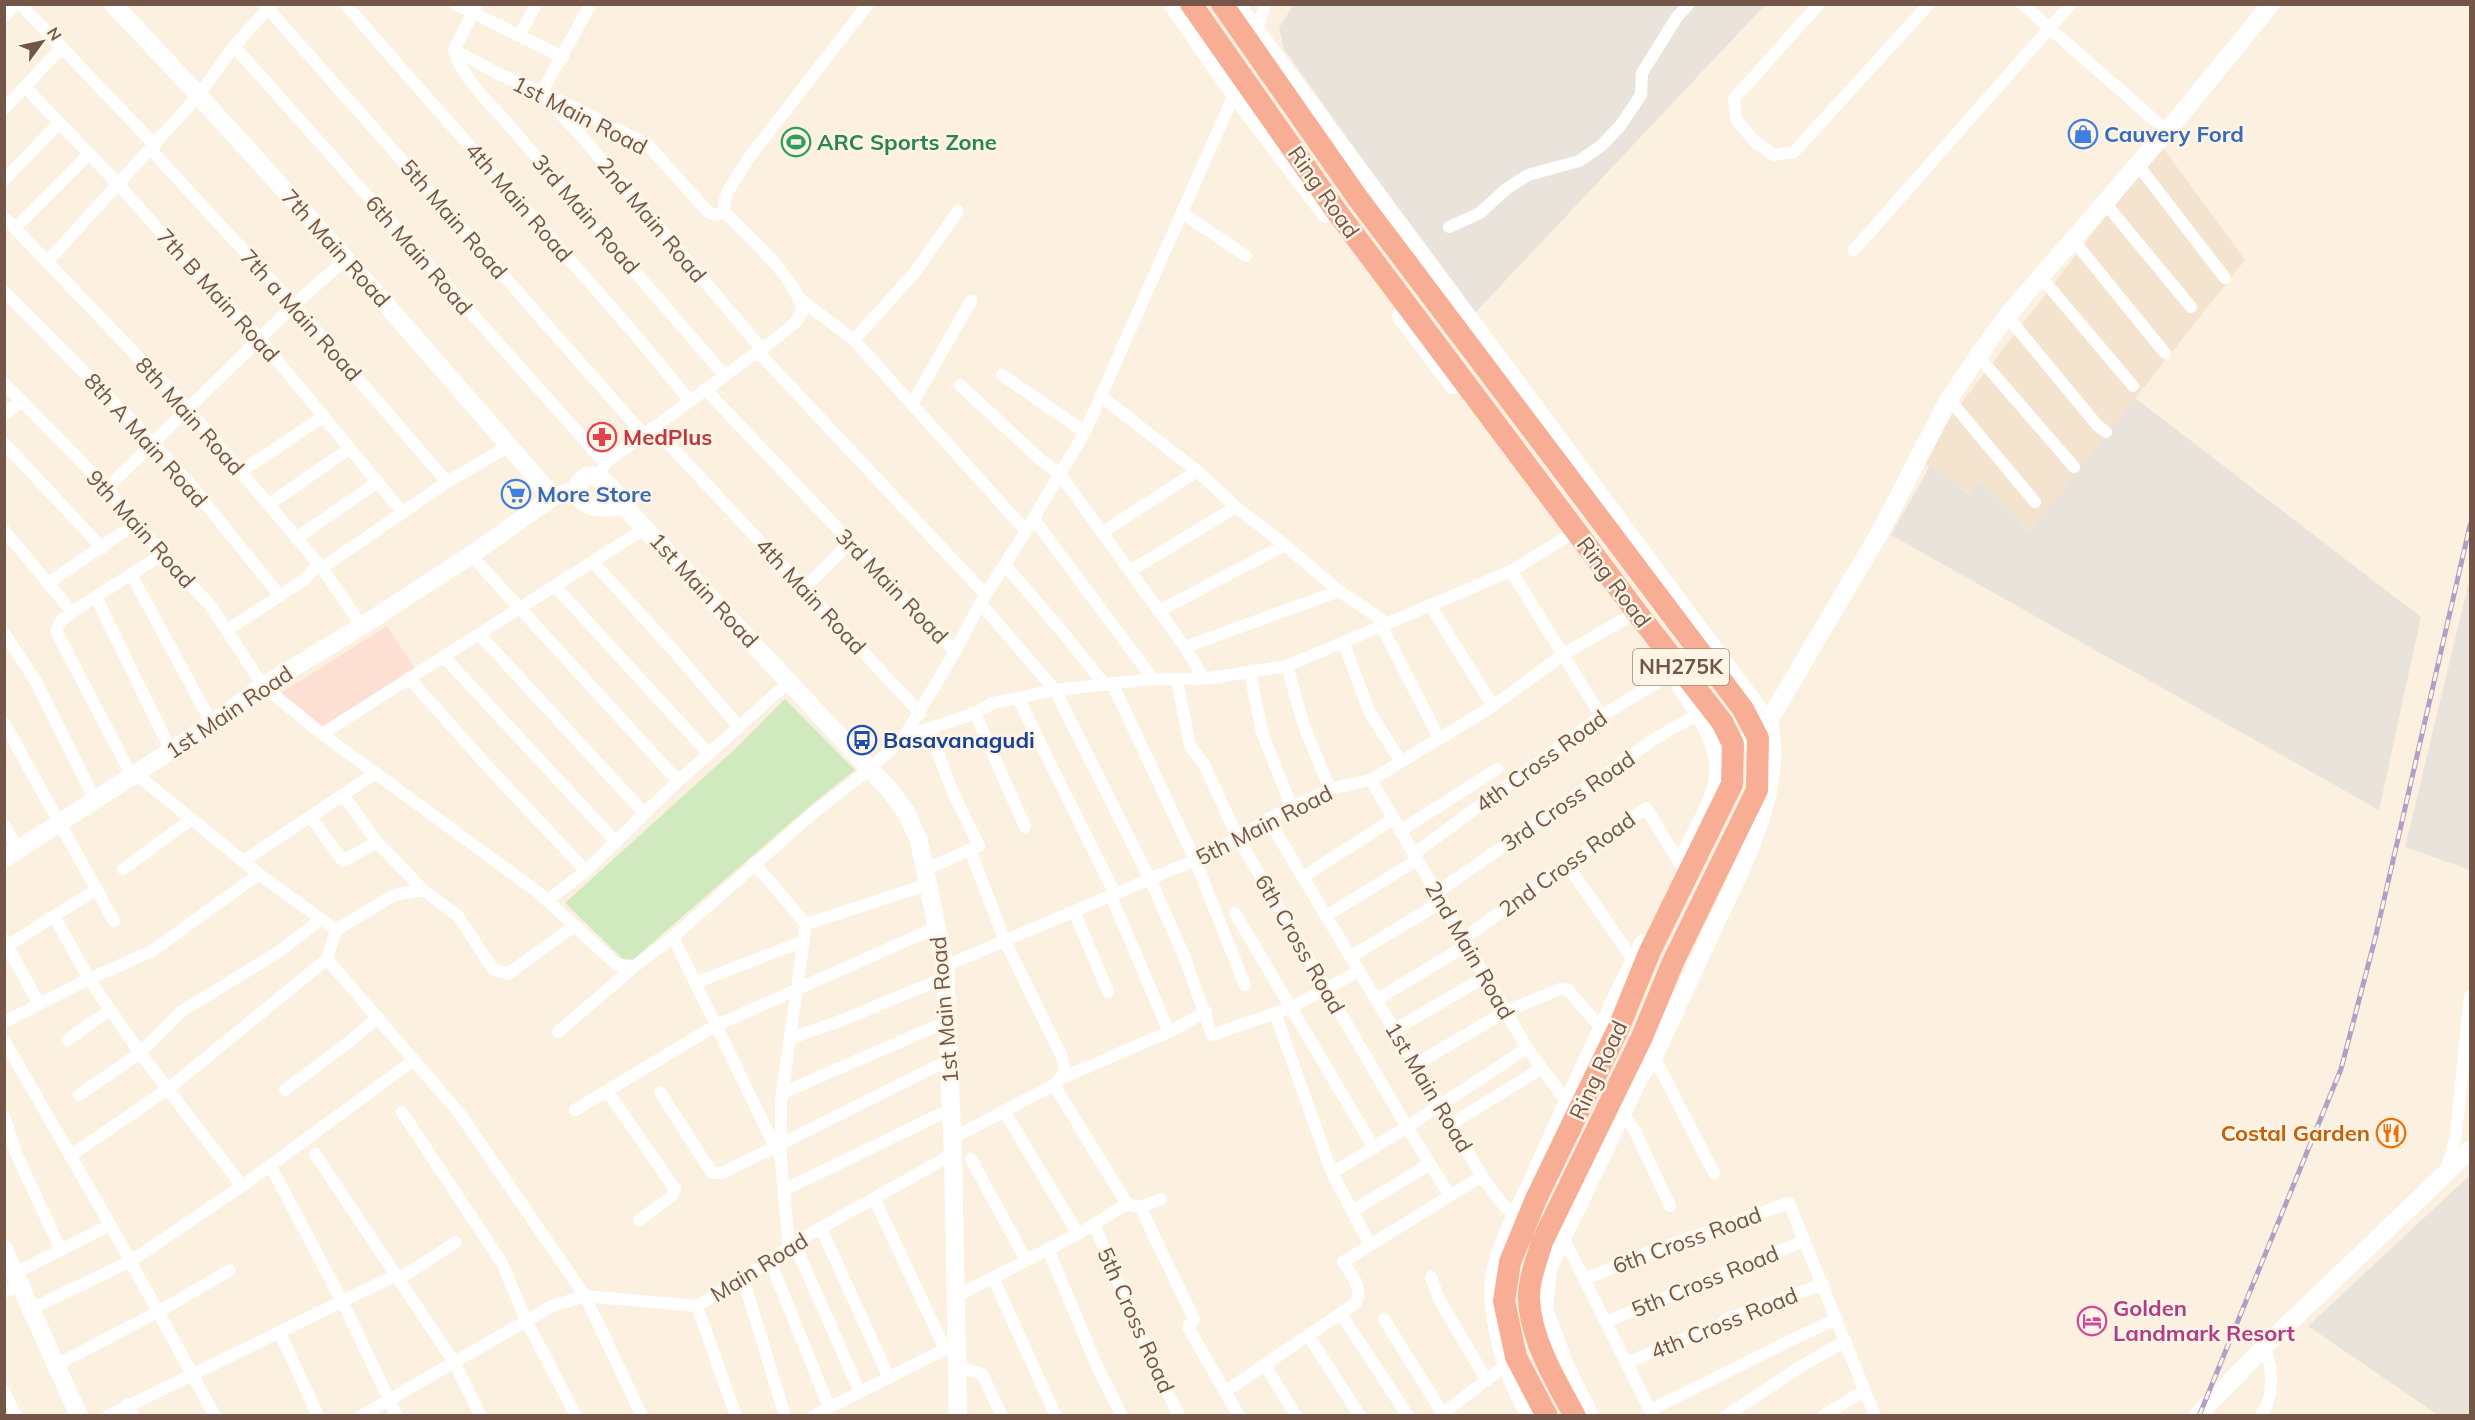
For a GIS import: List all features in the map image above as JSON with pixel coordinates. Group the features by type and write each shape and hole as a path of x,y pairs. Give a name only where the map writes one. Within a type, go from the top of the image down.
{"highway":[{"name":"Ring Road","path":"1191,4 1336,212 1638,614 1722,722 1732,744 1732,784 1650,951 1619,1027 1572,1108 1551,1167 1521,1218 1510,1262 1504,1301 1516,1357 1547,1416"},
{"name":"Ring Road","path":"1222,4 1253,38 1357,197 1743,709 1763,730 1757,790 1673,962 1648,1046 1572,1181 1558,1227 1539,1250 1529,1300 1540,1348 1575,1416"},
{"path":"1551,1167 1572,1181"}],"street":[{"path":"4,13 11,4"},
{"name":"7th a Main Road","path":"20,4 294,305 447,482"},
{"name":"7th Main Road","path":"113,4 347,258 553,496"},
{"name":"4th Main Road","path":"345,4 634,333 690,401"},
{"path":"455,4 474,9 519,36 563,57"},
{"path":"519,36 536,4"},
{"path":"541,93 591,4"},
{"path":"725,212 724,203 728,191 748,159 868,4"},
{"path":"1172,4 1235,94 1701,714 1716,754 1717,783 1681,865 1602,1029 1572,1108 1521,1218 1502,1249 1494,1279 1495,1316 1508,1363 1530,1416"},
{"path":"1236,4 1253,38"},
{"path":"1253,38 1265,4"},
{"path":"1449,227 1480,213 1506,189 1528,175 1579,161 1601,146 1620,126 1641,94 1642,73 1677,17 1689,4"},
{"path":"1819,4 1734,99 1736,119 1754,141 1774,155 1794,152 1929,4"},
{"path":"2022,4 2167,131"},
{"path":"1854,250 2070,4"},
{"path":"1732,744 1763,730 1880,532 1949,399 1977,356 2007,316 2167,131 2271,4"},
{"path":"47,262 199,95 234,46 268,6"},
{"name":"5th Main Road","path":"268,6 649,431"},
{"path":"454,50 474,9"},
{"name":"6th Main Road","path":"234,46 602,469"},
{"path":"4,109 61,48"},
{"name":"1st Main Road","path":"454,50 499,74 648,144 708,212 716,215 725,212 788,280 800,299 854,340 1026,531"},
{"name":"3rd Main Road","path":"454,50 457,59 476,89 724,375"},
{"path":"558,1032 635,966 674,937 754,863 870,769 904,737 955,652 983,599 1085,432 1235,94 1238,69"},
{"name":"7th B Main Road","path":"25,87 119,185 187,262 259,338 402,512"},
{"name":"2nd Main Road","path":"541,93 584,139 759,350 983,599 1055,690 1150,879 1185,958 1206,1012 1212,1035 1275,1013"},
{"path":"4,180 59,123"},
{"path":"15,228 89,154"},
{"path":"2138,165 2225,278"},
{"path":"2105,203 2192,307"},
{"path":"854,340 915,272 958,212"},
{"path":"1182,213 1246,256"},
{"name":"8th Main Road","path":"4,217 187,408 320,566 362,626"},
{"path":"2073,240 2165,353"},
{"path":"107,488 259,338 347,258"},
{"path":"2041,277 2133,386"},
{"name":"8th A Main Road","path":"4,291 152,442 189,483 279,596"},
{"path":"602,469 649,431 796,322 803,310 800,299"},
{"path":"912,404 971,301"},
{"path":"2007,316 2097,426 2106,432"},
{"path":"1977,356 2074,467"},
{"path":"1002,375 1085,432"},
{"name":"9th Main Road","path":"4,383 107,488 210,605 263,686 322,734 548,900 617,966 635,966"},
{"path":"960,385 1041,460 1059,473 1160,611 1204,679"},
{"name":"3rd Main Road","path":"705,389 955,652"},
{"path":"1102,397 1197,471 1236,507 1385,626 1412,690 1439,738"},
{"path":"1949,399 2035,502"},
{"path":"4,415 21,401"},
{"path":"240,472 324,416"},
{"name":"4th Main Road","path":"649,431 804,588 920,713"},
{"path":"4,443 102,548"},
{"path":"227,630 447,482 509,447"},
{"path":"268,505 350,448"},
{"name":"1st Main Road","path":"11,855 212,724 263,686 362,626 471,555 553,496 575,490 585,478 602,469 623,505 647,527 870,769 906,812 919,841 928,876 944,972 953,1146 957,1296 952,1346 958,1367 958,1416"},
{"path":"1102,532 1197,471"},
{"path":"296,538 378,482"},
{"path":"575,490 581,501 590,506 609,508 623,505"},
{"path":"1130,571 1236,507"},
{"path":"1033,518 1152,679"},
{"path":"48,583 136,523"},
{"path":"322,734 647,527"},
{"path":"4,530 72,612"},
{"path":"904,737 975,713 993,703 1055,690 1152,679 1204,679 1287,666 1511,572 1568,536"},
{"path":"804,588 851,542"},
{"path":"1160,611 1285,545"},
{"path":"163,554 72,612 61,621 56,632 134,775 259,874 336,930"},
{"path":"471,555 518,609 678,781"},
{"path":"593,562 739,727"},
{"path":"1005,565 1108,684 1195,860 1245,985"},
{"path":"1511,572 1601,716"},
{"path":"131,574 212,724"},
{"path":"555,586 709,754"},
{"path":"1185,647 1339,591"},
{"path":"96,597 171,751"},
{"path":"1430,605 1493,706"},
{"name":"5th Main Road","path":"791,1038 840,1021 1005,941 1195,860 1238,838 1268,819 1330,789 1371,780 1493,706 1564,654 1628,617"},
{"path":"4,633 35,680 95,800"},
{"path":"479,634 644,813"},
{"path":"1344,644 1369,711 1401,762"},
{"path":"443,656 616,842"},
{"path":"1287,666 1304,726 1330,789"},
{"path":"1250,673 1262,732 1292,808"},
{"name":"4th Cross Road","path":"1326,916 1416,857 1601,716 1671,674"},
{"path":"409,678 490,769 586,871"},
{"name":"6th Cross Road","path":"1177,680 1190,746 1204,764 1238,838 1407,1127 1450,1196"},
{"path":"548,900 586,871 678,781 789,682"},
{"path":"1018,698 1113,895 1168,1032"},
{"path":"975,713 1025,827"},
{"name":"3rd Cross Road","path":"1352,956 1440,896 1624,761 1689,719 1701,714"},
{"path":"4,723 114,921"},
{"path":"806,924 928,876 980,846 952,790 929,729"},
{"path":"1400,831 1497,769"},
{"path":"243,861 376,773"},
{"name":"2nd Main Road","path":"1371,780 1527,1048 1572,1108"},
{"path":"343,795 377,842 423,890 458,916 493,969 508,974 574,926"},
{"name":"2nd Cross Road","path":"1376,1000 1465,942 1567,864 1646,808 1681,865"},
{"path":"310,816 343,861 377,842"},
{"path":"123,869 192,819"},
{"name":"1st Main Road","path":"1268,819 1482,1176 1492,1190 1521,1218"},
{"path":"1303,877 1393,819"},
{"path":"4,825 11,855"},
{"path":"970,850 1005,941 1062,1057 1065,1073 1058,1081 1127,1204"},
{"path":"754,863 806,924 782,1093 778,1146 791,1245 860,1392"},
{"path":"1567,864 1634,961"},
{"path":"4,1022 89,979 152,951 259,874"},
{"path":"39,1004 6,943 96,890"},
{"path":"70,1156 168,1089 327,959 336,930 394,895 423,890"},
{"path":"1074,912 1108,992"},
{"path":"1235,913 1374,1148"},
{"path":"54,916 89,979 110,1010 140,1053 242,1186"},
{"path":"79,1095 140,1053 182,1011 278,953 321,920"},
{"path":"575,1110 715,1026 937,927"},
{"path":"674,937 715,1026 778,1146"},
{"path":"695,983 804,941"},
{"path":"327,959 460,1114 585,1296 642,1416"},
{"path":"1359,971 1292,1008 1275,1013 1332,1173 1370,1245"},
{"path":"1394,1030 1485,976"},
{"path":"1416,1064 1505,1012 1554,990 1568,990 1602,1029"},
{"path":"2445,1175 2456,1135 2470,996"},
{"path":"67,1040 110,1010"},
{"name":"Main Road","path":"361,1416 552,1306 585,1296 697,1306 770,1261 791,1245 874,1198 1004,1111 1058,1081 1168,1032 1206,1012"},
{"path":"285,1090 378,1017"},
{"path":"782,1093 946,1022"},
{"path":"4,1040 131,1261 215,1416"},
{"path":"1590,1416 1564,1363 1544,1309 1548,1268 1558,1227 1622,1114 1639,1078 1648,1046"},
{"path":"1648,1046 1714,1173"},
{"path":"1332,1173 1527,1048"},
{"path":"31,1309 131,1261 242,1186 414,1060"},
{"path":"660,1092 712,1173 722,1173 949,1060"},
{"path":"1451,1124 1542,1068"},
{"path":"608,1091 675,1189 671,1197 639,1220"},
{"path":"784,1190 951,1109"},
{"path":"1004,1111 1078,1234"},
{"path":"402,1112 502,1263 526,1320 576,1416"},
{"path":"1622,1114 1634,1129 1670,1206"},
{"path":"4,1116 16,1153 61,1250"},
{"path":"2197,1416 2265,1346 2470,1150"},
{"path":"315,1154 454,1362 481,1416"},
{"path":"971,1159 1026,1260"},
{"path":"1352,1211 1430,1164"},
{"path":"270,1165 343,1302 397,1416"},
{"path":"1226,1391 1356,1303 1359,1293 1357,1285 1343,1262 1482,1176"},
{"path":"813,1416 952,1346 874,1198"},
{"path":"957,1296 1078,1234 1127,1204 1140,1207 1161,1199"},
{"name":"6th Cross Road","path":"1585,1279 1641,1255 1789,1203 1804,1240"},
{"path":"1140,1207 1194,1319 1188,1327 1239,1416"},
{"name":"5th Cross Road","path":"1094,1224 1136,1325 1179,1416"},
{"path":"13,1283 61,1250 110,1225"},
{"path":"1558,1227 1652,1413 1791,1340 1837,1319"},
{"path":"821,1228 889,1378"},
{"path":"1804,1240 1875,1416"},
{"name":"5th Cross Road","path":"1606,1322 1804,1240"},
{"path":"108,1416 131,1410 192,1375 397,1277 456,1242"},
{"path":"4,1249 13,1283 31,1309 79,1416"},
{"path":"1048,1249 1096,1364 1122,1416"},
{"path":"770,1261 829,1407"},
{"path":"56,1365 158,1312 230,1270"},
{"path":"1431,1277 1439,1299 1487,1381"},
{"path":"743,1278 785,1416"},
{"path":"993,1278 1056,1416"},
{"name":"4th Cross Road","path":"1626,1363 1710,1328 1716,1329 1725,1320 1823,1284"},
{"path":"697,1306 736,1416"},
{"path":"1341,1314 1408,1416"},
{"path":"1384,1319 1442,1415 1508,1363"},
{"path":"280,1333 318,1416"},
{"path":"1308,1335 1360,1416"},
{"path":"1726,1416 1803,1365 1846,1341"},
{"path":"2262,1416 2272,1391 2272,1370 2265,1346"},
{"path":"1265,1365 1296,1416"},
{"path":"958,1367 982,1374 1002,1416"},
{"path":"1823,1416 1865,1390"},
{"path":"4,1391 16,1416"}],"shaded area":[{"path":"1294,4 1765,5 1473,315 1284,49 1279,28"},
{"path":"2161,145 2245,260 2029,532 1981,482 1970,494 1918,459"},
{"path":"2135,398 2421,617 2379,810 1891,535 1930,466 1969,494 1981,482 2029,532"},
{"path":"2470,577 2470,870 2405,847"},
{"path":"387,626 415,669 322,727 281,693"},
{"path":"2470,1175 2470,1415 2438,1415 2308,1326"}],"green space":[{"path":"785,699 855,770 811,805 628,964 565,903 735,749"}],"railway":[{"path":"2199,1416 2341,1069 2375,939 2470,525"}],"place":[{"name":"Cauvery Ford","path":"2083,134"},
{"name":"ARC Sports Zone","path":"796,142"},
{"name":"MedPlus","path":"602,437"},
{"name":"More Store","path":"516,494"},
{"name":"Basavanagudi","path":"862,740"},
{"name":"Costal Garden","path":"2391,1133"},
{"name":"Golden Landmark Resort","path":"2092,1321"}]}
